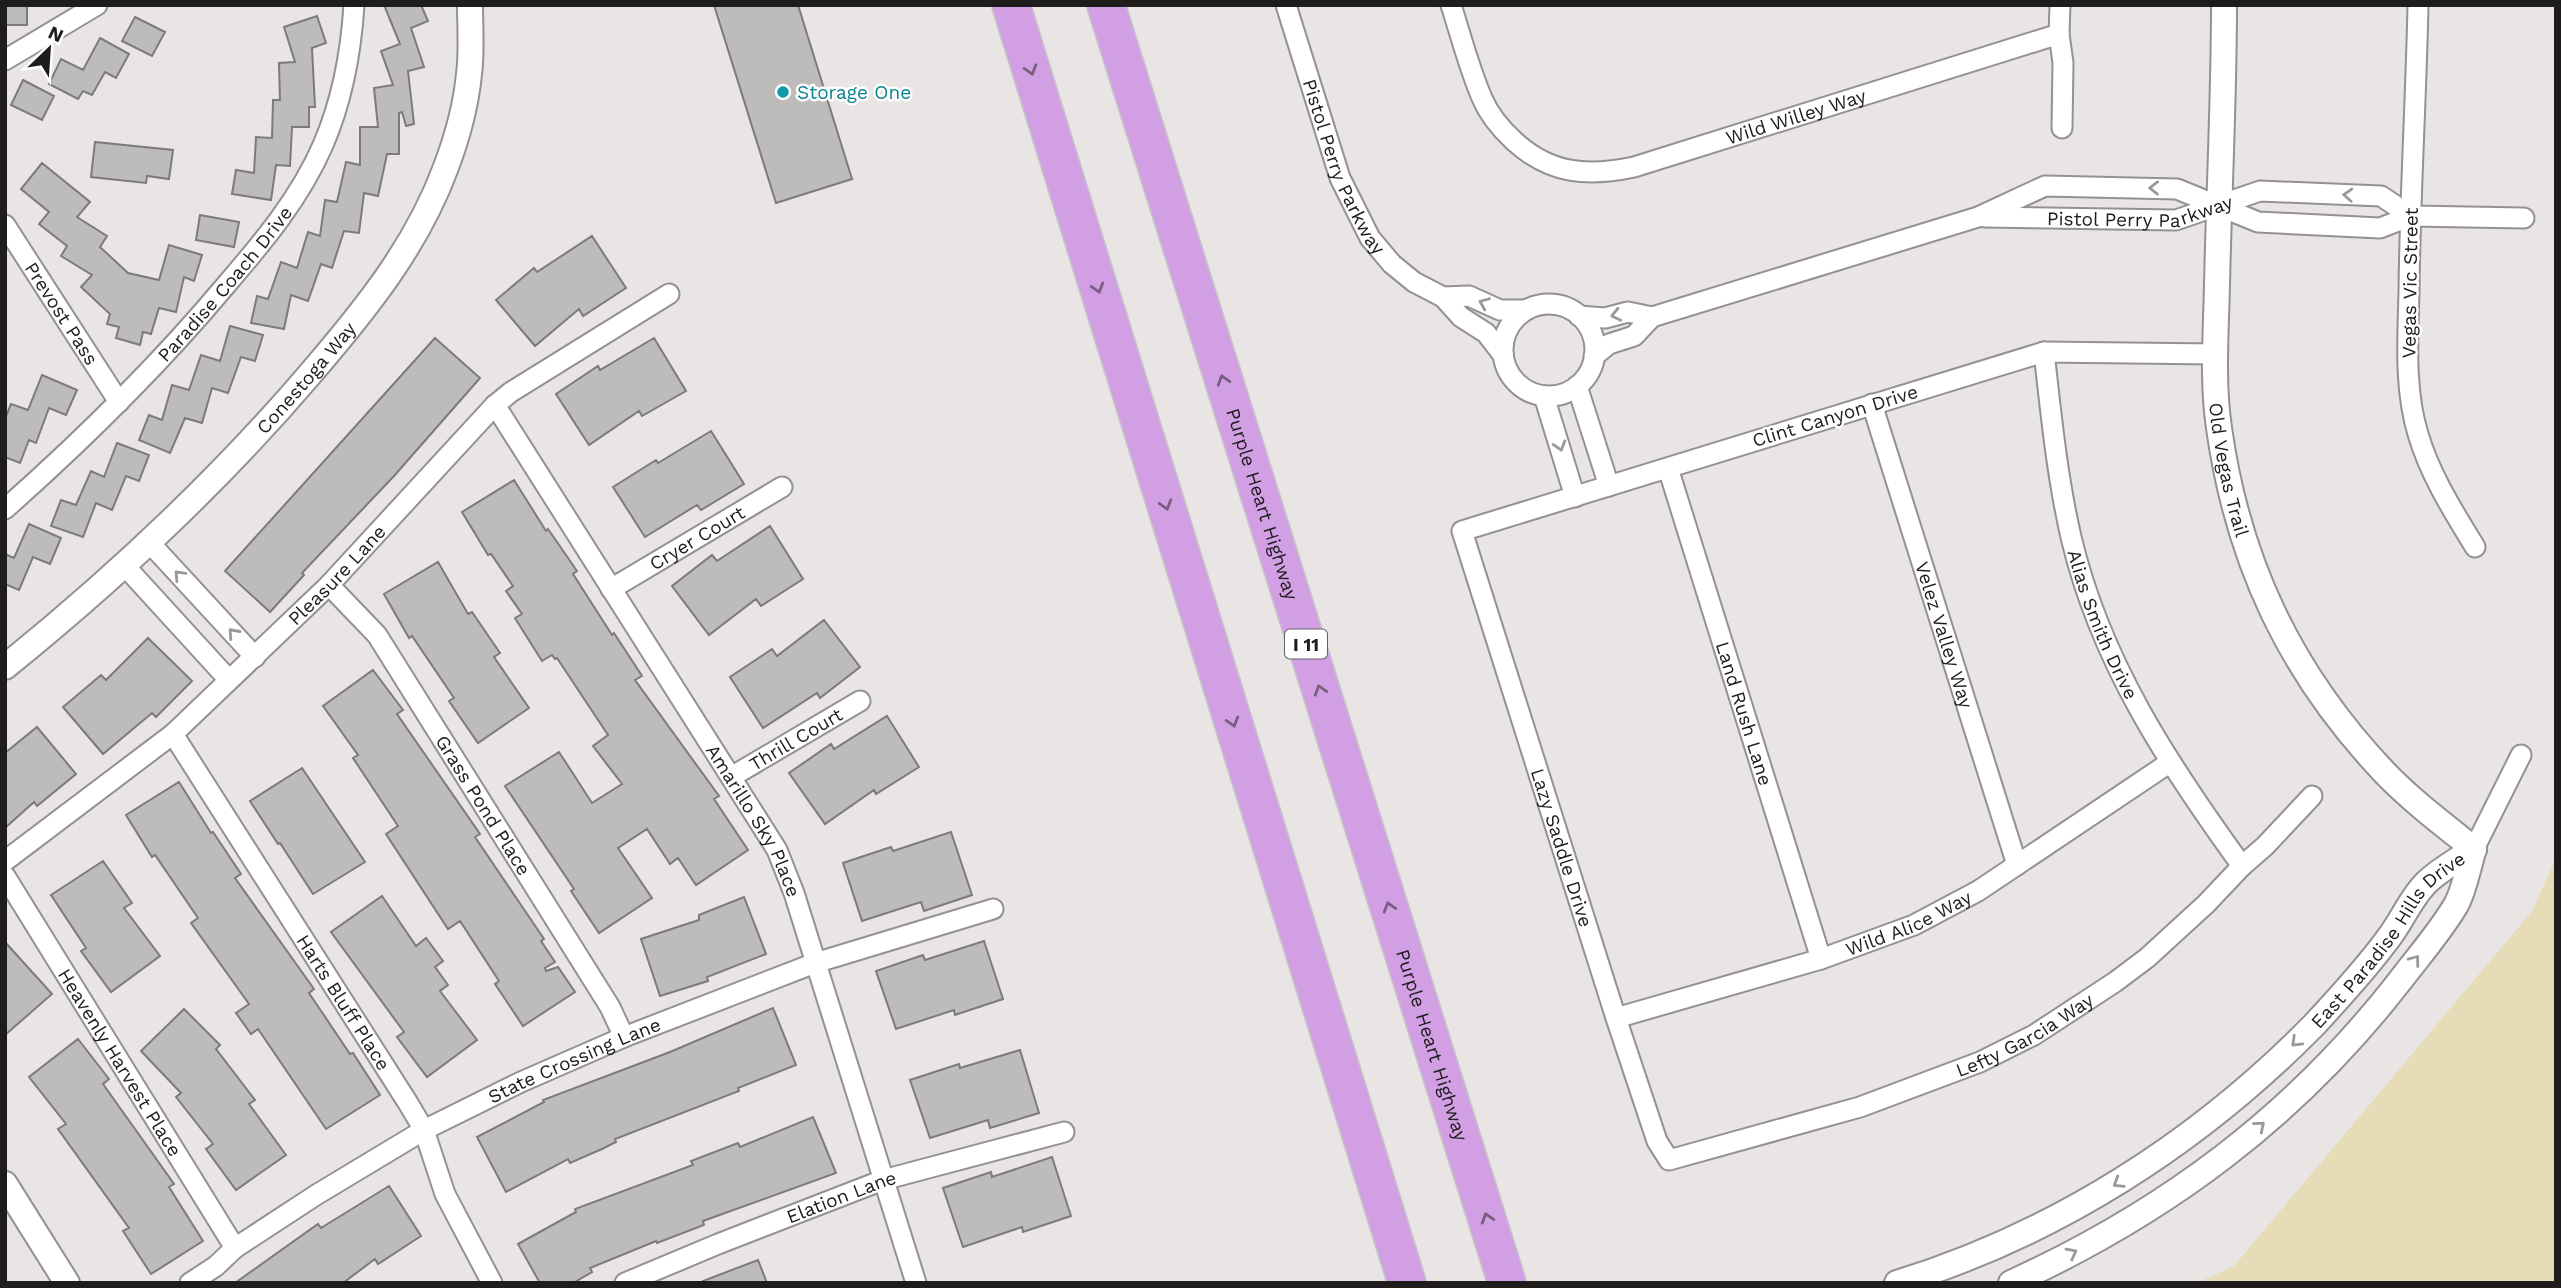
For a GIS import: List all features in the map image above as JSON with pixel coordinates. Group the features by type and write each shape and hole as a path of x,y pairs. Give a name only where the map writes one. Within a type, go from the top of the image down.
{"highway":[{"path":"1011,5 1407,1283"},
{"name":"Purple Heart Highway","path":"1106,5 1507,1283"}],"street":[{"path":"5,60 97,5"},
{"name":"Paradise Coach Drive","path":"5,509 119,402 204,312 290,204 308,176 331,125 345,76 354,5"},
{"name":"Conestoga Way","path":"5,667 124,565 256,435 366,309 411,241 447,166 470,73 470,5"},
{"name":"Pistol Perry Parkway","path":"1286,5 1340,178 1370,238 1392,264 1414,282 1443,297 1461,317 1486,333 1503,355"},
{"name":"Wild Willey Way","path":"1451,5 1482,98 1494,121 1531,156 1549,165 1577,172 1605,173 1634,167 2059,34"},
{"path":"2060,5 2062,128"},
{"name":"Old Vegas Trail","path":"2224,5 2216,354 2218,425 2243,540 2263,593 2315,687 2387,775 2473,849"},
{"name":"Vegas Vic Street","path":"2418,5 2408,362 2417,433 2444,496 2475,547"},
{"name":"Pistol Perry Parkway","path":"1579,316 1605,318 1628,312 1652,317 1978,217 2045,186 2178,189 2219,206"},
{"path":"2219,206 2260,191 2381,196 2410,216"},
{"path":"2219,206 2258,222 2380,228 2410,216 2524,218"},
{"name":"Pistol Perry Parkway","path":"1978,217 2176,220 2219,206"},
{"name":"Prevost Pass","path":"5,225 12,253 119,402"},
{"name":"Pleasure Lane","path":"5,861 173,734 329,584 495,405 511,392 669,294"},
{"name":"Pistol Perry Parkway","path":"1443,297 1469,296 1500,310 1525,310"},
{"path":"1547,304 1559,305 1579,316 1592,335 1594,356 1588,374 1577,386 1561,394 1544,396 1523,388 1514,380 1503,355 1504,337 1509,326 1525,310 1547,304"},
{"name":"Pistol Perry Parkway","path":"1594,356 1609,344 1634,336 1652,317"},
{"name":"Clint Canyon Drive","path":"1462,531 2043,352 2216,354"},
{"name":"Alias Smith Drive","path":"2043,352 2057,468 2071,539 2091,605 2113,661 2169,763 2242,866"},
{"path":"1577,386 1609,486"},
{"path":"1544,396 1575,497"},
{"name":"Velez Valley Way","path":"1872,404 2017,865"},
{"name":"Amarillo Sky Place","path":"495,405 777,850 794,893 916,1283"},
{"name":"Land Rush Lane","path":"1668,468 1822,959"},
{"name":"Cryer Court","path":"611,589 782,487"},
{"name":"Lazy Saddle Drive","path":"1462,531 1616,1018 1657,1141 1669,1160"},
{"path":"148,541 255,657"},
{"path":"124,565 229,680"},
{"name":"Grass Pond Place","path":"329,584 377,635 610,1007 624,1037"},
{"name":"Thrill Court","path":"731,777 860,701"},
{"name":"Harts Bluff Place","path":"173,734 424,1130 445,1194 492,1283"},
{"path":"2473,849 2521,755"},
{"name":"Wild Alice Way","path":"1616,1018 1822,959 1914,926 1978,891 2169,763"},
{"name":"Lefty Garcia Way","path":"1669,1160 1860,1107 1980,1062 2034,1035 2147,958 2206,904 2312,796"},
{"name":"East Paradise Hills Drive","path":"1897,1283 1944,1269 2093,1199 2177,1143 2268,1069 2314,1024 2388,940 2426,884 2473,849"},
{"name":"East Paradise Hills Drive","path":"2011,1283 2157,1205 2203,1173 2297,1095 2375,1012 2441,926 2457,903 2473,849"},
{"name":"Heavenly Harvest Place","path":"5,876 235,1248"},
{"name":"State Crossing Lane","path":"190,1283 235,1248 316,1195 424,1130 521,1082 624,1037 815,963 993,909"},
{"name":"Elation Lane","path":"625,1283 707,1248 883,1180 1064,1132"},
{"path":"5,1184 67,1283"}],"sand":[{"path":"2556,858 2556,1283 2197,1283 2234,1266 2532,911"}],"building":[{"path":"5,5 27,5 27,25 6,25"},
{"path":"384,5 421,5 428,21 411,28 424,67 408,71 414,124 406,126 402,112 399,113 399,154 387,154 378,196 364,193 359,233 344,231 332,268 321,264 308,301 291,295 284,329 251,323 257,296 268,299 281,262 297,268 308,232 320,236 325,200 337,202 346,162 360,165 360,127 378,127 374,88 393,85 381,51 400,44"},
{"name":"Storage One","path":"714,5 798,5 852,179 776,203"},
{"path":"317,16 326,43 312,48 315,107 309,107 309,127 292,127 290,166 276,165 271,200 232,194 236,170 254,173 256,137 272,138 273,100 280,100 279,63 295,62 284,27"},
{"path":"135,17 165,32 152,56 122,41"},
{"path":"100,38 129,54 116,78 105,72 92,95 83,91 78,99 49,84 61,59 83,70"},
{"path":"23,80 54,96 42,120 11,105"},
{"path":"95,142 173,150 169,179 147,176 146,183 91,177"},
{"path":"42,163 90,202 77,217 107,236 100,247 128,273 159,280 169,245 202,255 194,281 184,277 176,312 159,308 151,334 143,332 140,345 116,338 119,327 107,324 110,314 81,287 92,275 61,256 67,246 39,224 49,212 21,189"},
{"path":"200,215 239,222 234,247 196,240"},
{"path":"592,236 626,288 583,316 579,309 535,346 496,300 534,268 537,272"},
{"path":"230,326 263,335 255,361 241,357 228,393 212,388 202,423 185,418 170,453 139,440 149,415 162,420 172,385 189,390 201,355 220,361"},
{"path":"435,338 480,378 394,476 302,573 304,575 270,612 225,571"},
{"path":"654,338 686,391 642,416 639,411 589,445 556,394 598,366 600,370"},
{"path":"42,375 77,390 66,415 49,408 36,443 29,440 20,463 5,457 5,419 11,404 28,410"},
{"path":"711,431 744,484 701,510 697,505 645,537 613,487 656,460 658,463"},
{"path":"117,443 149,455 139,481 126,476 112,510 96,503 83,537 51,526 61,500 76,505 91,471 104,477"},
{"path":"514,480 546,531 548,529 577,571 573,574 642,676 635,680 719,796 714,799 748,850 696,885 678,858 670,864 647,829 618,848 652,898 599,933 571,891 574,889 505,786 559,752 592,803 622,784 593,746 608,735 557,658 552,655 542,661 515,618 522,614 506,591 513,586 491,554 488,555 462,512"},
{"path":"29,524 61,538 50,564 33,557 19,590 5,584 5,554 14,558"},
{"path":"770,526 803,579 761,606 756,599 709,635 672,586 712,555 717,561"},
{"path":"438,562 468,614 472,612 500,653 494,657 529,708 478,743 449,701 454,698 412,636 409,638 384,594"},
{"path":"824,620 860,667 820,698 817,693 763,728 730,677 772,649 777,656"},
{"path":"148,638 192,681 156,717 152,713 103,754 63,707 101,675 106,680"},
{"path":"373,670 403,710 397,714 480,834 475,837 544,939 541,941 555,962 545,968 546,971 558,967 575,992 523,1026 495,984 499,981 460,921 448,929 386,834 398,826 353,758 358,755 323,706"},
{"path":"887,716 919,767 876,794 874,790 825,824 789,773 831,744 834,749"},
{"path":"37,727 76,774 37,806 34,802 5,828 5,753"},
{"path":"302,768 365,862 313,894 250,801"},
{"path":"179,782 241,874 235,878 314,989 309,993 380,1095 326,1129 258,1029 251,1034 236,1013 249,1004 191,923 198,918 155,855 152,857 126,815"},
{"path":"951,832 972,895 924,911 921,902 862,921 843,863 891,847 893,851"},
{"path":"103,861 132,903 124,908 160,956 111,992 81,951 86,948 51,895"},
{"path":"382,896 416,946 426,938 443,961 435,967 448,985 440,991 477,1040 427,1077 397,1037 404,1032 331,932"},
{"path":"744,897 766,954 707,977 708,981 660,996 641,939 699,920 699,915"},
{"path":"984,941 1003,999 955,1015 954,1010 896,1029 876,971 923,955 925,960"},
{"path":"5,942 52,994 5,1035"},
{"path":"773,1008 796,1065 738,1088 739,1091 615,1139 616,1142 570,1163 568,1159 506,1192 477,1137 544,1102 543,1100 670,1052"},
{"path":"184,1009 220,1045 216,1049 255,1100 249,1104 286,1155 236,1190 206,1149 213,1144 176,1097 181,1093 141,1051"},
{"path":"78,1039 109,1079 103,1084 174,1184 169,1187 203,1241 151,1274 123,1231 129,1228 58,1129 66,1124 29,1077"},
{"path":"1020,1050 1039,1113 990,1128 988,1120 930,1138 910,1080 959,1064 960,1068"},
{"path":"813,1117 836,1173 703,1221 704,1225 590,1268 592,1272 573,1283 540,1283 518,1244 576,1212 575,1209 693,1165 691,1161 738,1143 740,1147"},
{"path":"1052,1157 1071,1216 1023,1232 1022,1227 963,1247 943,1188 991,1172 992,1177"},
{"path":"389,1186 421,1236 378,1264 375,1259 343,1283 235,1283 318,1224 321,1228"},
{"path":"758,1260 767,1283 703,1281"}],"place":[{"name":"Storage One","path":"783,92"}]}
